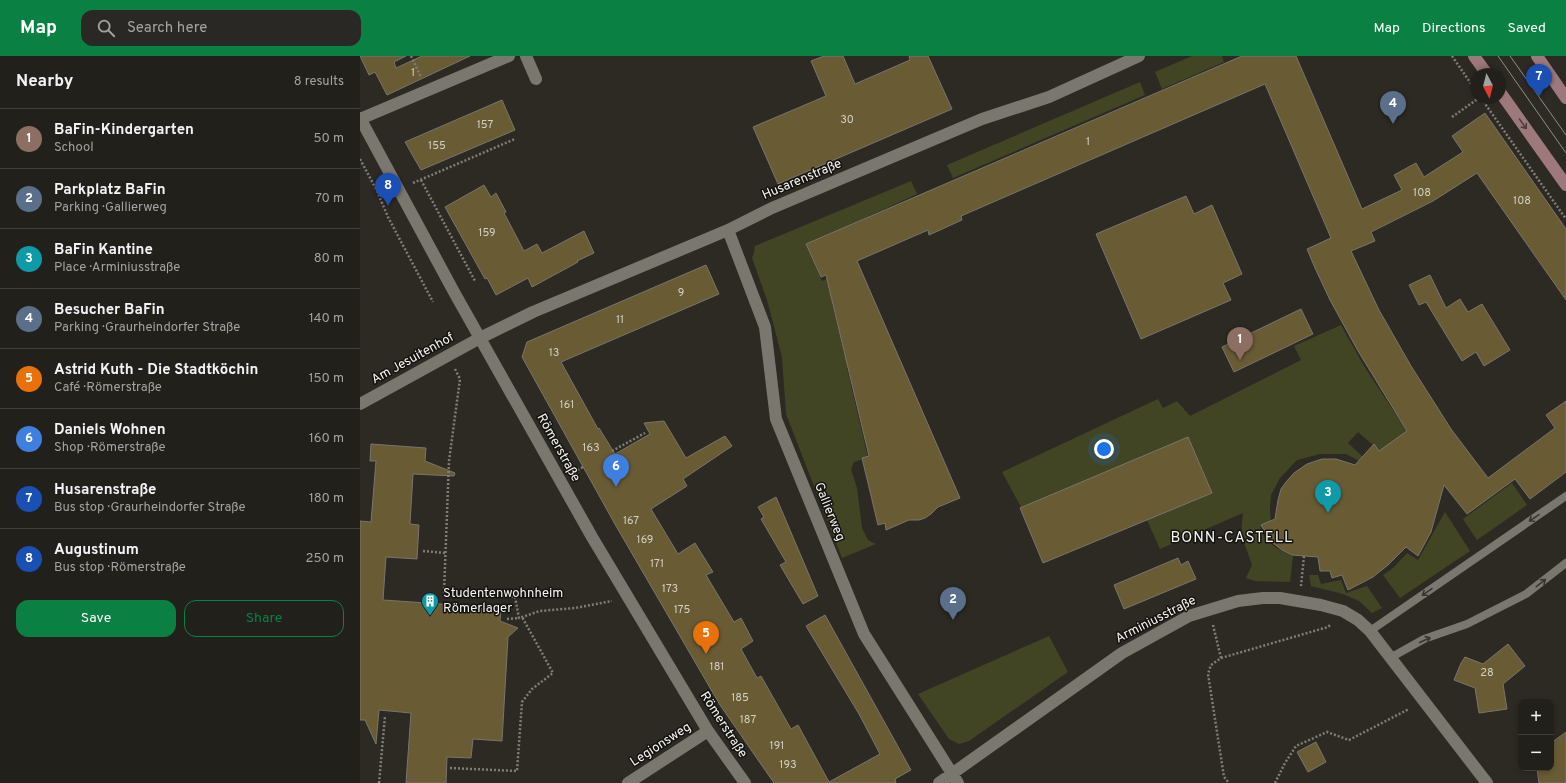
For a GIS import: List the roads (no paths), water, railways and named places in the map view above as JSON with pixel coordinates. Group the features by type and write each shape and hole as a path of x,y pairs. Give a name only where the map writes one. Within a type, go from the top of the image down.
{"main road":[{"path":"1474,56 1483,68"},
{"path":"1537,56 1566,98"},
{"path":"1506,100 1566,185"}],"street":[{"path":"360,118 509,56"},
{"path":"526,56 536,79"},
{"name":"Husarenstraße","path":"480,338 533,312 728,230 772,208 974,122 1049,97 1139,56"},
{"name":"Römerstraße","path":"360,118 480,338 582,520 708,731 746,783"},
{"name":"Gallierweg","path":"728,230 765,327 776,419 864,634 955,778"},
{"name":"Am Jesuitenhof","path":"360,404 480,338"},
{"name":"Arminiusstraße","path":"939,783 955,778 1122,653 1189,616 1238,601 1263,598 1300,600 1322,605 1343,611 1358,620 1370,631 1487,783"},
{"name":"Legionsweg","path":"628,783 708,731"}],"lane":[{"path":"1370,631 1566,496"},
{"path":"1390,658 1424,639 1467,624 1526,594 1566,563"}],"tram line":[{"path":"1498,56 1566,153"},
{"path":"1510,56 1566,135"}],"place":[{"name":"Husarenstraße","path":"1539,97"},
{"name":"Besucher BaFin","path":"1393,124"},
{"name":"Augustinum","path":"388,206"},
{"name":"BaFin-Kindergarten","path":"1240,360"},
{"name":"Daniels Wohnen","path":"616,487"},
{"name":"BaFin Kantine","path":"1328,513"},
{"name":"Studentenwohnheim Römerlager","path":"430,616"},
{"name":"Parkplatz BaFin","path":"953,620"},
{"name":"Astrid Kuth - Die Stadtköchin","path":"706,654"}],"district":[{"name":"BONN-CASTELL","path":"1232,538"}]}
